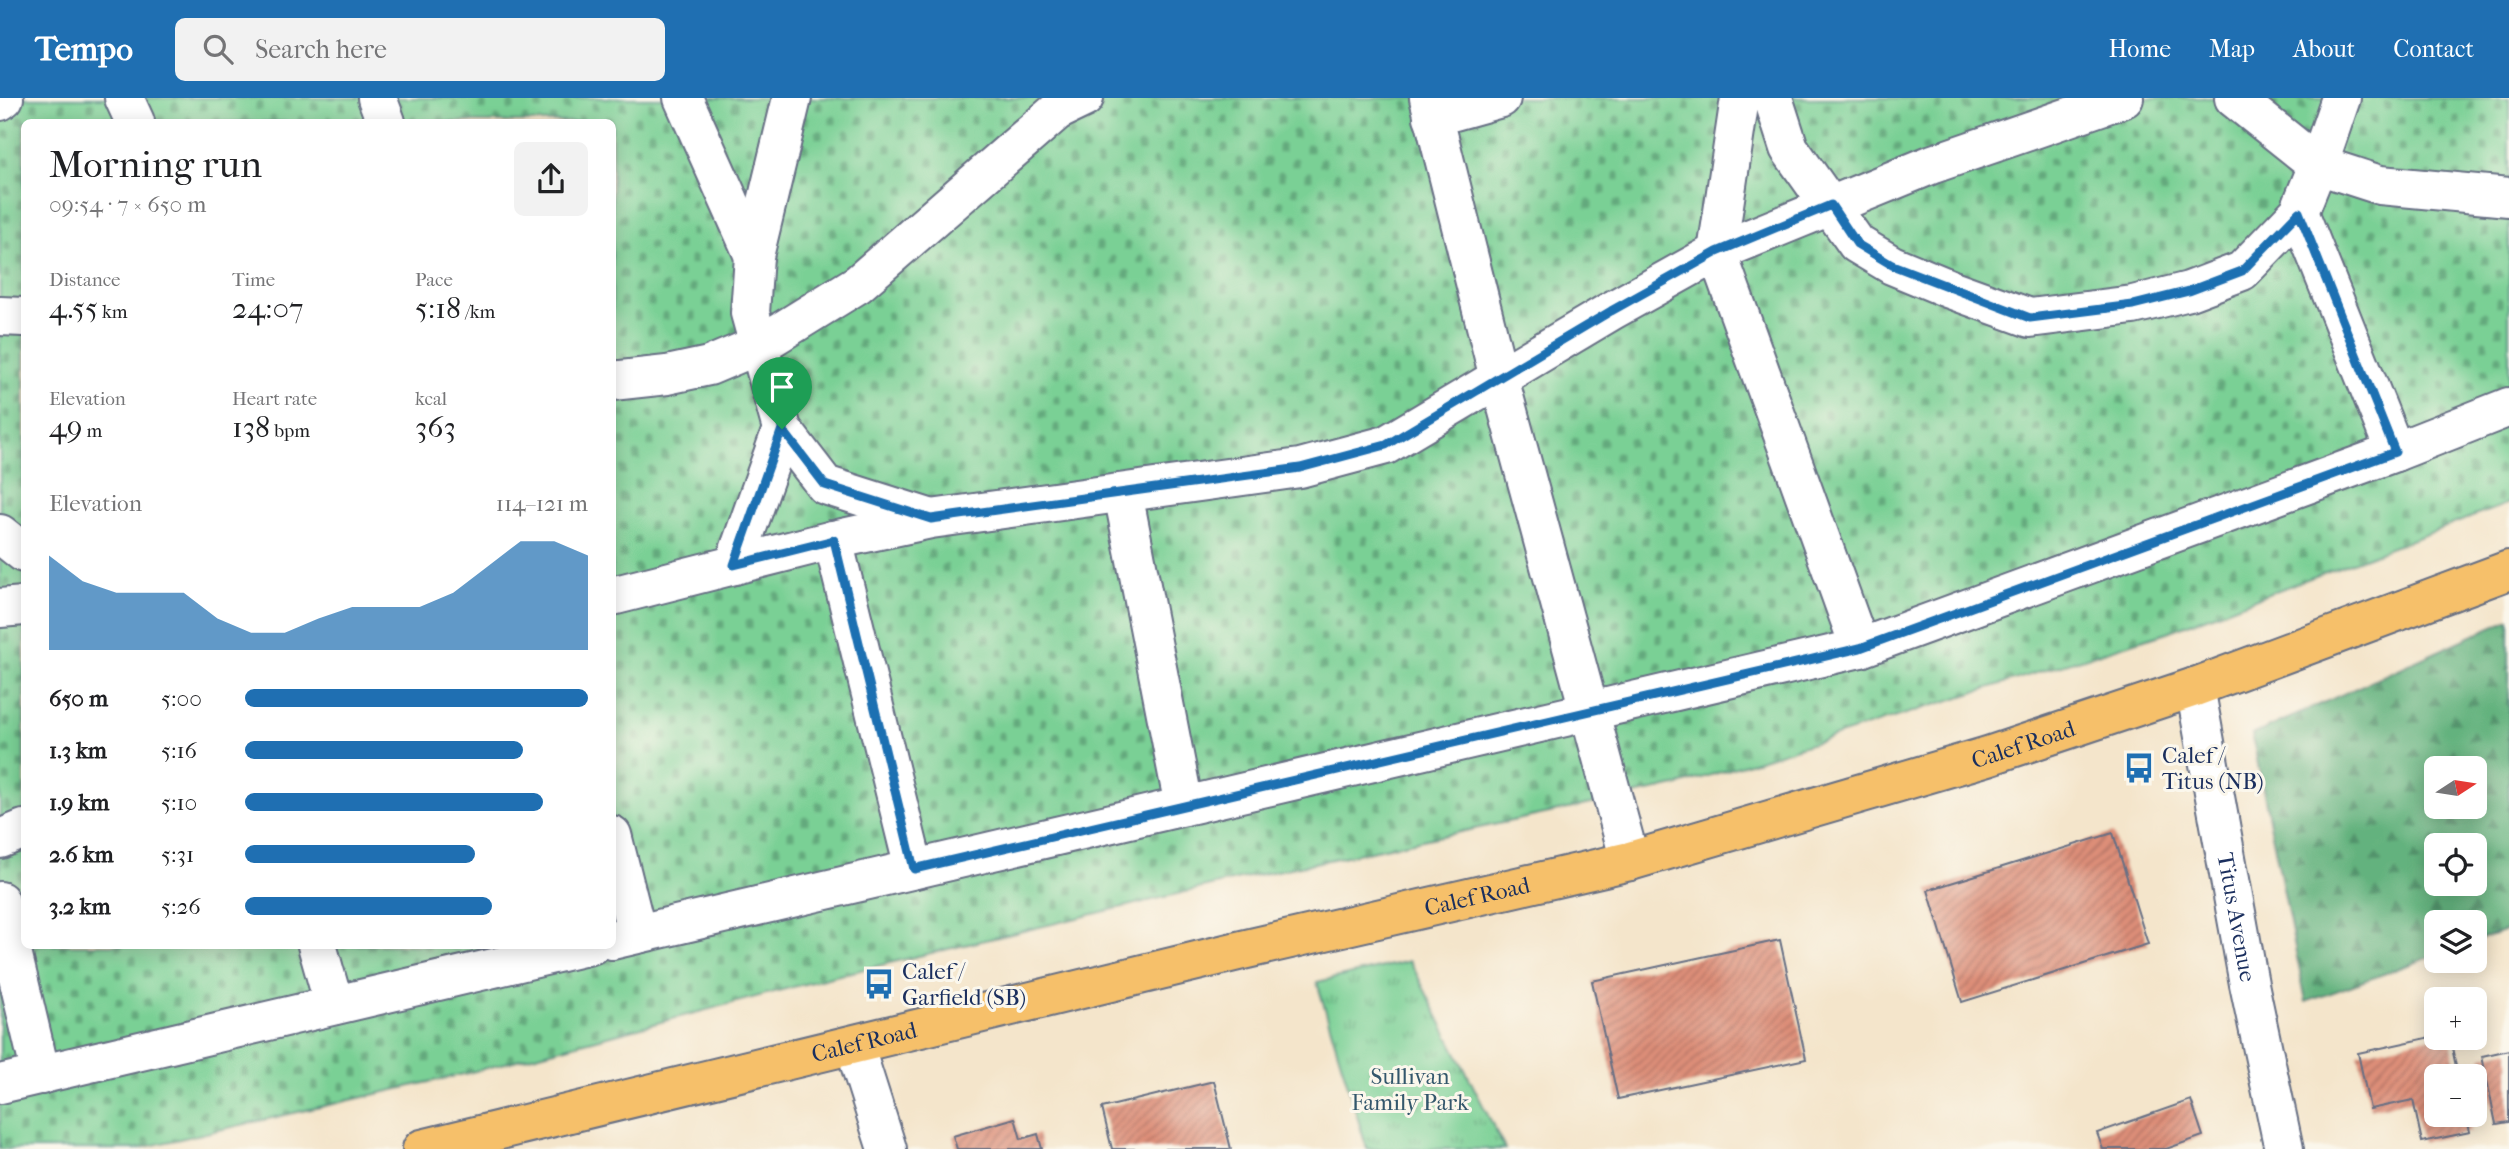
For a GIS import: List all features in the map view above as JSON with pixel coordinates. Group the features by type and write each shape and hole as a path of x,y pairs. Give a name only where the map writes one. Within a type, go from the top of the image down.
{"main road":[{"name":"Calef Road","path":"435,1148 1225,954 1630,861 1988,756 2194,687 2509,570"}],"street":[{"path":"124,98 134,119"},
{"path":"377,98 385,119"},
{"path":"683,98 754,256"},
{"path":"792,98 754,256 750,313 761,344 782,429 825,485 931,519"},
{"path":"616,380 667,375 709,366 761,344 858,284 1057,111 1084,98"},
{"path":"1501,98 1431,107 1499,379 1630,861"},
{"path":"1740,98 1717,252 1860,648"},
{"path":"1773,98 1789,148 1857,244 1892,265 2030,318 2133,305 2189,291 2242,271 2299,212 2341,98"},
{"path":"616,595 834,540 931,519 1300,468 1386,445 1611,311 1717,252 1933,163 2124,98"},
{"path":"2234,98 2318,165 2380,185 2509,197"},
{"path":"2299,212 2395,452"},
{"path":"0,316 21,317"},
{"path":"616,866 625,937 1860,648 2395,452 2509,407"},
{"path":"734,565 782,429"},
{"path":"1123,493 1184,806"},
{"path":"0,534 21,551"},
{"path":"834,540 914,869"},
{"path":"0,608 21,606"},
{"name":"Titus Avenue","path":"2194,687 2249,984 2284,1149"},
{"path":"0,839 21,830"},
{"path":"0,901 41,1074"},
{"path":"318,949 334,1005"},
{"path":"0,1084 574,949"},
{"path":"853,1045 887,1149"}],"green space":[{"path":"0,98 2509,98 2509,503 2167,632 1676,786 1248,877 831,977 464,1074 136,1149 0,1149"},
{"path":"2509,619 2509,929 2487,937 2487,910 2424,910 2424,959 2306,1002 2252,735"},
{"name":"Sullivan Family Park","path":"1410,961 1505,1149 1367,1149 1317,982"}],"building":[{"path":"2113,833 2148,944 1962,1002 1928,890"},
{"path":"1780,940 1806,1059 1618,1099 1592,981"},
{"path":"2424,1039 2424,1050 2453,1050 2455,1064 2424,1064 2424,1127 2469,1127 2470,1132 2422,1142 2413,1100 2370,1109 2358,1053"},
{"path":"2509,1050 2509,1122 2496,1124 2487,1080 2487,1064 2484,1064 2482,1056"},
{"path":"1214,1081 1231,1149 1112,1149 1102,1108"},
{"path":"2191,1100 2203,1136 2166,1149 2103,1149 2097,1133"},
{"path":"1015,1118 1021,1139 1038,1134 1042,1149 957,1149 953,1136"}],"place":[{"name":"Calef / Titus (NB)","path":"2139,768"},
{"name":"Calef / Garfield (SB)","path":"879,984"}],"route":[{"path":"1831,205 1857,244 1892,265 2030,318 2133,305 2189,291 2242,271 2299,212 2395,452 1860,648 914,869 834,540 734,565 782,429 825,485 931,519 1300,468 1386,445 1611,311 1717,252 1831,205"}]}
